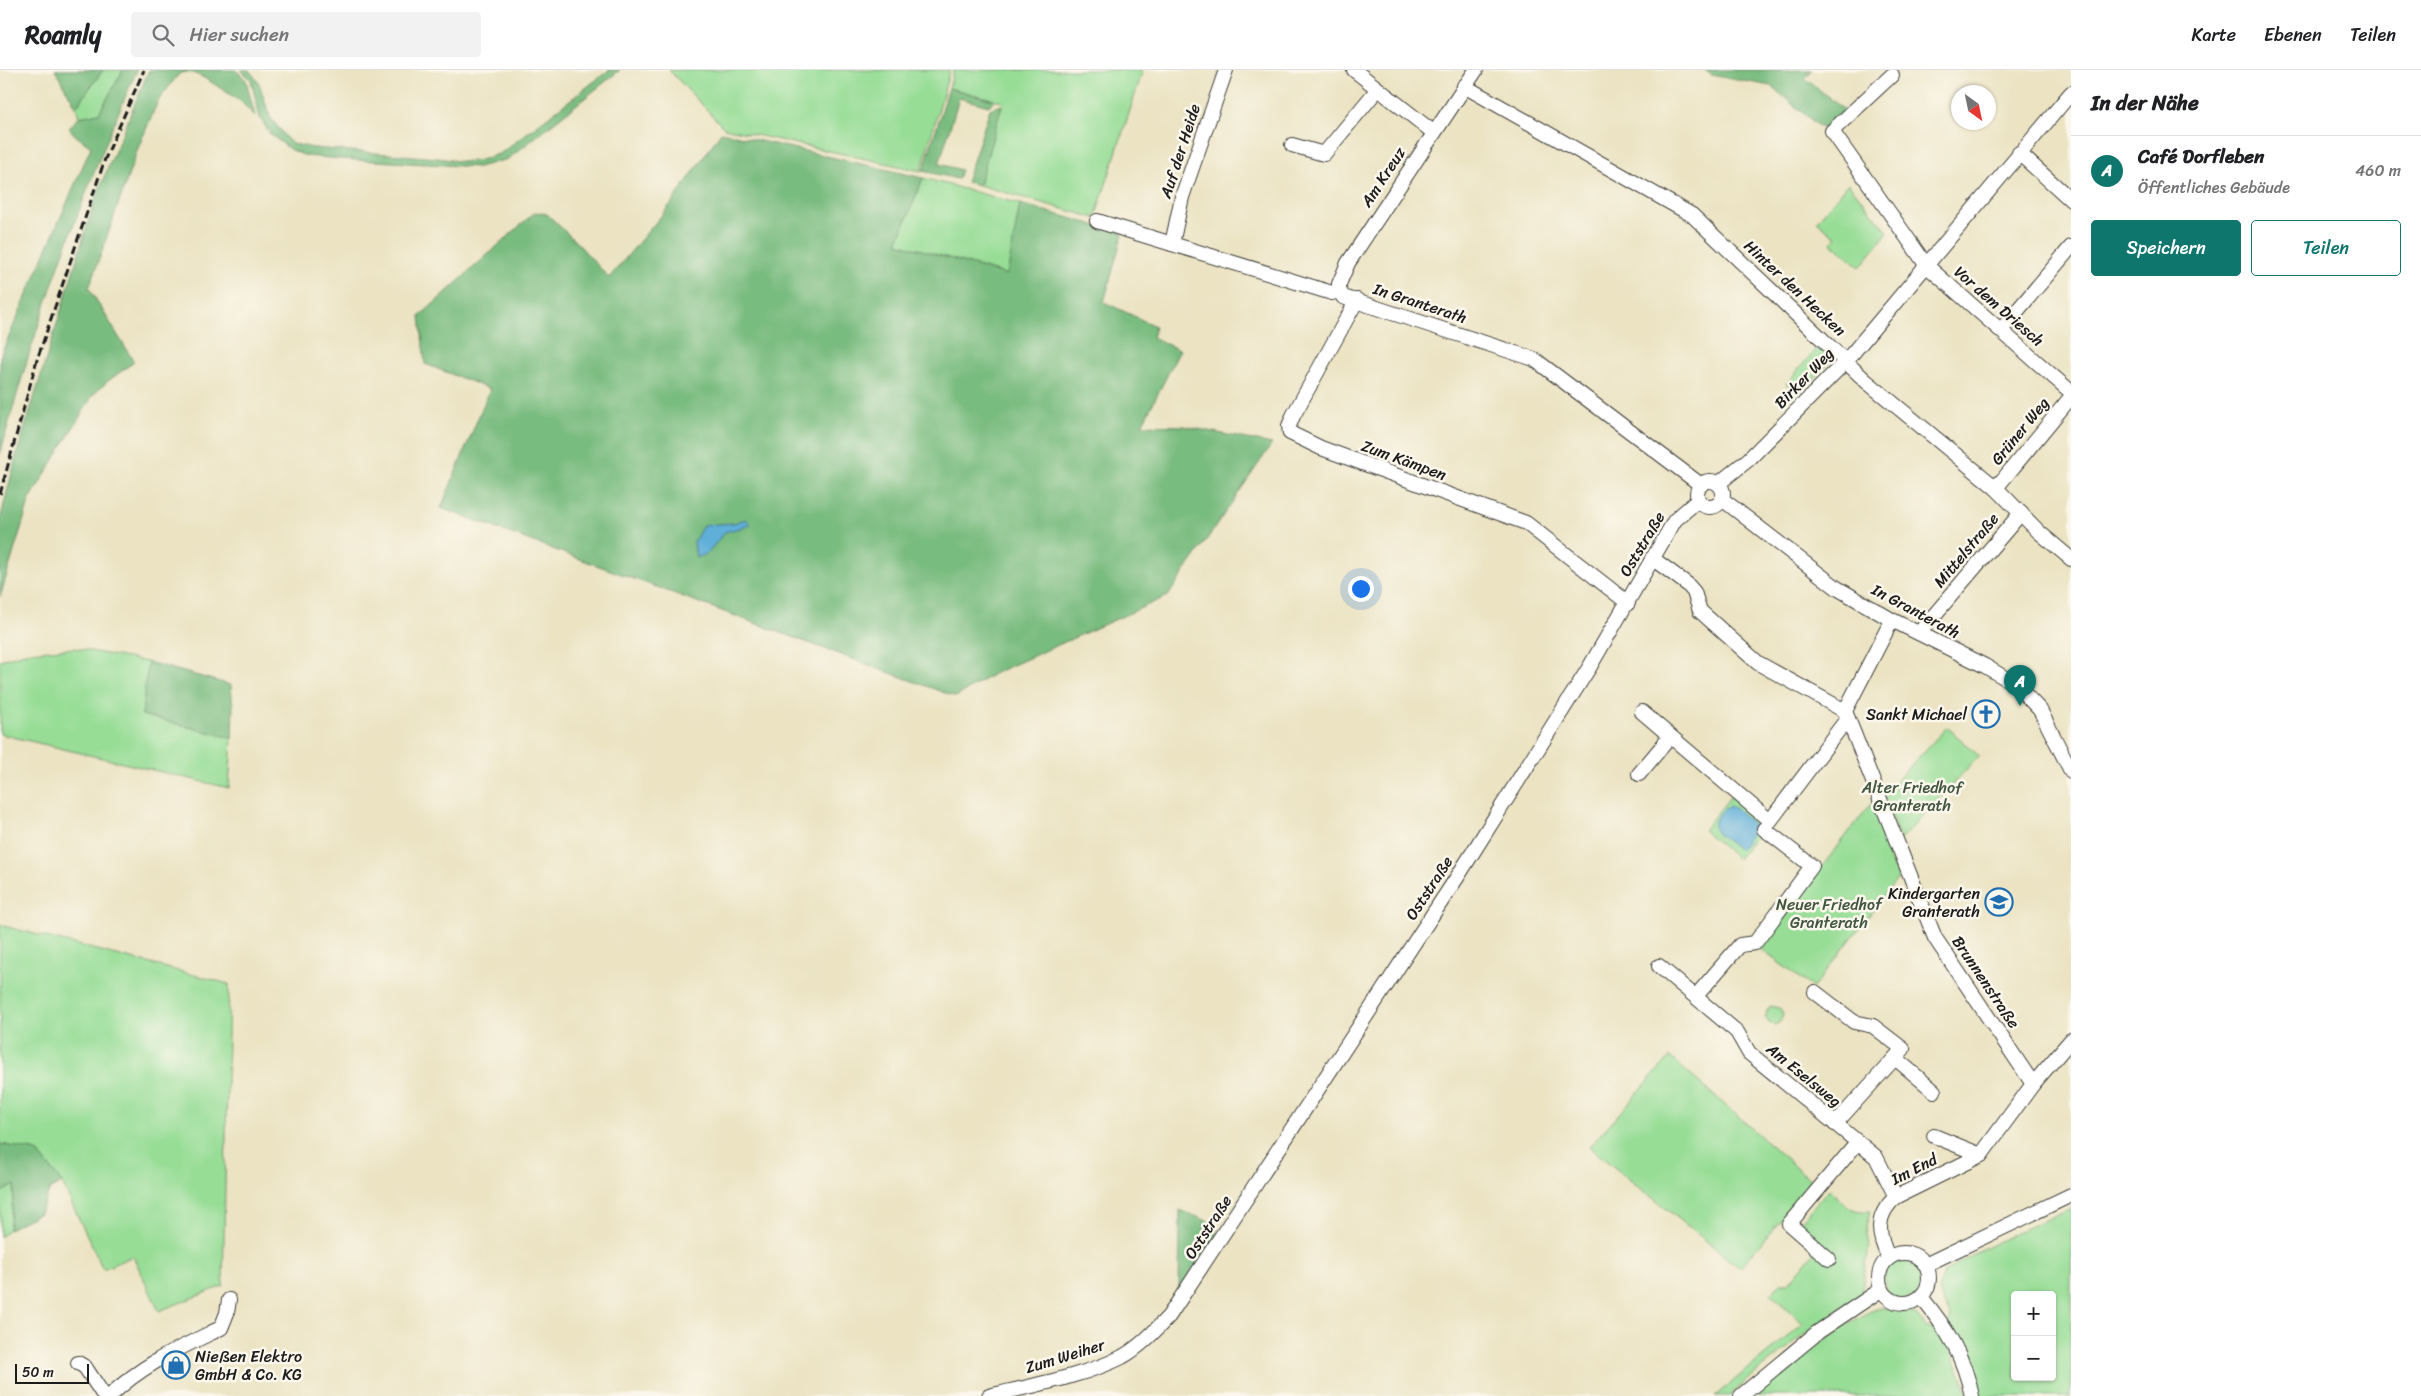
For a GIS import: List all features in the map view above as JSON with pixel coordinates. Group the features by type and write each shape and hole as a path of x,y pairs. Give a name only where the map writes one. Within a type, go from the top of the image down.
{"street":[{"name":"Auf der Heide","path":"1172,244 1182,197 1226,70"},
{"path":"1354,70 1377,90 1433,132"},
{"name":"Am Kreuz","path":"1339,290 1339,284 1348,263 1433,132 1476,70"},
{"path":"1892,76 1832,131 1927,266"},
{"name":"Hinter den Hecken","path":"1464,86 1692,215 1866,381 1996,488 2039,532 2071,559"},
{"path":"1292,144 1324,154 1377,90"},
{"name":"Birker Weg","path":"1718,484 1749,459 1846,360 2071,93"},
{"path":"2019,154 2071,200"},
{"name":"In Granterath","path":"1097,222 1332,293 1339,290 1343,297 1534,359 1701,485"},
{"path":"2001,330 2071,247"},
{"name":"Vor dem Driesch","path":"1927,266 2071,392"},
{"name":"Zum Kämpen","path":"1357,300 1293,416 1290,433 1321,448 1526,523 1628,603"},
{"name":"Grüner Weg","path":"1996,488 2071,397"},
{"path":"1708,481 1718,484 1723,492 1722,499 1718,504 1711,507 1704,506 1698,500 1697,492 1701,485 1708,481"},
{"name":"In Granterath","path":"1722,499 1837,588 1892,620 1985,666 2015,684 2040,710 2071,771"},
{"name":"Oststraße","path":"1185,1294 1458,876 1561,714 1628,603 1675,520 1698,500"},
{"name":"Mittelstraße","path":"1918,633 2021,513"},
{"path":"1652,558 1687,584 1694,592 1700,611 1758,663 1846,715"},
{"path":"1642,712 1770,821 1846,715 1892,620"},
{"name":"Brunnenstraße","path":"1846,715 1935,938 2033,1084"},
{"path":"1639,774 1670,737"},
{"path":"1696,996 1740,945 1755,943 1812,866 1764,829"},
{"name":"Am Eselsweg","path":"1659,966 1738,1032 1749,1053 1876,1157 1896,1197"},
{"path":"1815,992 1854,1022 1873,1026 1903,1049 1835,1124"},
{"name":"Im End","path":"1889,1258 1879,1236 1880,1221 1888,1204 1896,1197 1981,1155 2033,1084 2071,1040"},
{"path":"1895,1058 1934,1091"},
{"name":"Im End","path":"1934,1136 1981,1155"},
{"path":"1829,1259 1789,1224 1858,1142"},
{"path":"1925,1265 2071,1194"},
{"path":"1906,1253 1920,1259 1925,1265 1929,1279 1928,1286 1921,1297 1912,1302 1901,1303 1891,1299 1882,1289 1880,1272 1889,1258 1906,1253"},
{"path":"1741,1396 1818,1332 1882,1289"},
{"name":"Zum Weiher","path":"989,1396 1102,1365 1123,1356 1151,1335 1169,1316 1185,1294"},
{"path":"1921,1297 1954,1341 1962,1358 1972,1396"},
{"path":"110,1396 126,1380 167,1354 221,1328 227,1313 229,1300"},
{"path":"78,1362 85,1366 104,1396"}],"green space":[{"path":"55,70 103,70 76,107"},
{"path":"103,70 123,70 99,113 79,117 76,107"},
{"path":"123,70 137,70 97,164 61,260 28,357 0,455 0,357 91,147 69,128 79,117 99,113"},
{"path":"149,70 236,70 246,80 255,116 240,101 194,73 183,72 178,75 158,101 138,148 89,288 134,362 108,381 93,395 30,499 0,597 0,520 17,453 97,194"},
{"path":"241,70 249,70 259,83 270,117 293,144 314,148 438,158 464,162 481,160 501,153 609,70 620,70 508,159 478,167 306,156 291,150 270,134 260,118 251,80"},
{"path":"669,70 950,70 921,171 724,128"},
{"path":"954,70 1143,70 1095,218 979,185 1003,102 949,88"},
{"path":"1705,70 1812,70 1805,78 1848,113 1832,127 1821,128 1771,86 1711,75"},
{"path":"949,88 994,100 989,106 959,98 939,164 961,170 958,179 923,171"},
{"path":"1002,105 979,185 966,182 990,109"},
{"path":"721,132 923,178 897,243 1007,275 1020,204 1123,233 1104,302 1155,326 1152,338 1180,350 1142,425 1184,426 1272,444 1168,596 995,673 956,697 441,508 490,389 425,364 420,316 535,212 547,214 609,278 671,204"},
{"path":"923,178 1020,204 1008,275 897,243"},
{"path":"1848,183 1888,232 1860,267 1831,243 1836,237 1817,221"},
{"path":"1820,344 1829,354 1830,362 1799,395 1786,384"},
{"path":"75,648 148,662 142,715 232,738 229,788 0,734 0,660 29,652"},
{"path":"148,662 231,685 233,707 232,738 142,715"},
{"name":"Alter Friedhof Granterath","path":"1947,727 1979,756 1900,840 1883,795"},
{"path":"1731,796 1765,825 1738,859 1703,830"},
{"name":"Neuer Friedhof Granterath","path":"1873,801 1895,855 1889,858 1898,878 1813,988 1759,948"},
{"path":"0,925 229,984 223,1286 159,1311 133,1256 103,1269 62,1183 37,1151 0,1144"},
{"path":"1770,1006 1779,1008 1783,1014 1781,1021 1776,1025 1769,1023 1765,1017"},
{"path":"1670,1057 1813,1182 1740,1268 1589,1147"},
{"path":"0,1144 37,1151 62,1183 50,1189 40,1213 9,1229 15,1185 0,1193"},
{"path":"15,1184 9,1229 0,1237 0,1193"},
{"path":"1829,1189 1852,1208 1870,1211 1866,1226 1869,1247 1861,1294 1778,1355 1730,1396 1715,1396 1803,1324 1771,1294 1781,1283 1789,1283 1814,1252 1799,1223"},
{"path":"2071,1208 2071,1396 1977,1396 1948,1324 1951,1317 1938,1291 1943,1273 1972,1255"},
{"path":"1180,1210 1215,1224 1217,1236 1179,1291"},
{"path":"1904,1259 1918,1265 1924,1279 1918,1293 1904,1299 1890,1293 1884,1279 1890,1265"},
{"path":"1884,1307 1915,1314 1927,1328 1944,1331 1969,1396 1756,1396 1800,1359 1853,1320"}],"water":[{"path":"746,519 751,525 725,532 707,554 696,558 694,542 703,525 734,523"},
{"path":"1730,806 1738,810 1756,828 1743,846 1738,849 1718,834 1713,827 1719,814"}],"railway":[{"path":"0,494 37,360 105,159 144,70"}],"place":[{"name":"Café Dorfleben","path":"2020,706"},
{"name":"Sankt Michael","path":"1986,714"},
{"name":"Kindergarten Granterath","path":"1999,902"},
{"name":"Nießen Elektro GmbH & Co. KG","path":"176,1365"}]}
